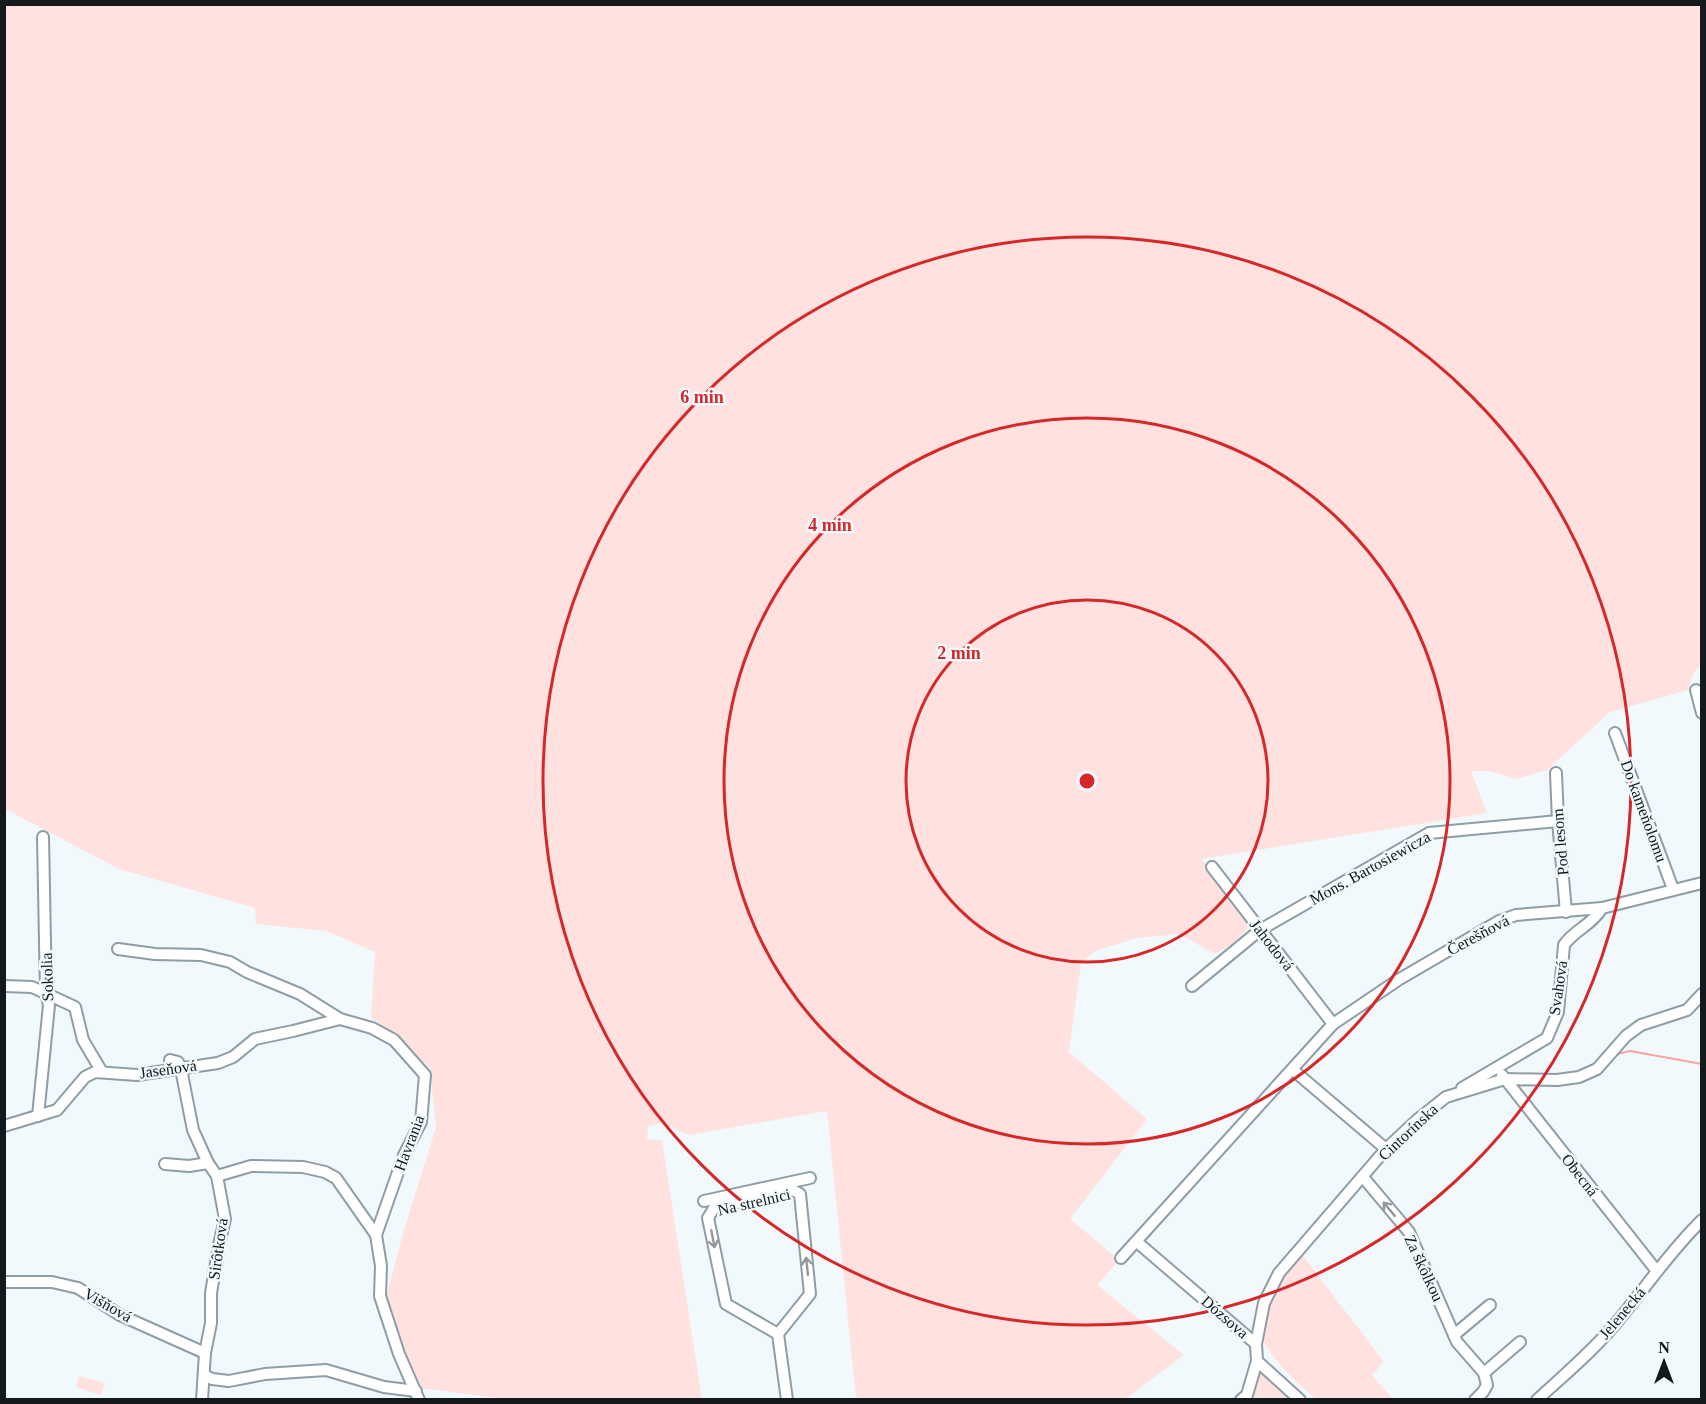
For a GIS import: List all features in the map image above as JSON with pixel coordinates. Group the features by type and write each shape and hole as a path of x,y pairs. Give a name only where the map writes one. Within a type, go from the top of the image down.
{"street":[{"path":"1696,690 1701,713"},
{"name":"Do kameňolomu","path":"1615,733 1672,889"},
{"name":"Pod lesom","path":"1556,773 1566,912"},
{"name":"Mons. Bartosiewicza","path":"1192,986 1260,930 1429,832 1558,821"},
{"name":"Sokolia","path":"38,1116 49,1005 46,994 43,837"},
{"name":"Jahodová","path":"1212,867 1333,1024"},
{"name":"Čerešňová","path":"1121,1258 1333,1024 1398,980 1499,921 1516,915 1602,908 1701,883"},
{"name":"Svahová","path":"1446,1097 1547,1038 1558,1012 1564,945 1569,938 1587,926 1602,908"},
{"name":"Havrania","path":"118,949 155,954 201,955 230,962 247,972 300,994 340,1019 372,1028 394,1040 425,1075 421,1122 404,1155 376,1235 381,1266 380,1296 399,1354 417,1395"},
{"path":"4,986 32,987 75,1007 83,1040 102,1072"},
{"name":"Cintorínska","path":"1256,1344 1264,1303 1279,1273 1386,1149 1446,1097 1505,1080 1557,1080 1579,1077 1597,1069 1626,1036 1641,1025 1687,1010 1701,994"},
{"name":"Jaseňová","path":"102,1072 137,1075 218,1063 233,1057 255,1039 340,1019"},
{"path":"170,1060 178,1062 181,1069"},
{"name":"Obecná","path":"1496,1068 1656,1270"},
{"name":"Sirôtková","path":"181,1069 193,1130 208,1163 217,1176 225,1219 211,1293 211,1323 205,1353 202,1400"},
{"path":"1293,1070 1386,1149"},
{"path":"4,1126 57,1110 86,1077 95,1072 102,1072"},
{"path":"165,1164 189,1166 208,1163"},
{"path":"217,1176 251,1166 303,1167 325,1172 336,1178 376,1235"},
{"name":"Za škôlkou","path":"1363,1177 1409,1232 1460,1347 1484,1373"},
{"path":"774,1190 810,1178"},
{"name":"Na strelnici","path":"774,1190 793,1190 800,1194 810,1294 778,1334 726,1304 708,1218 714,1208 734,1199 774,1190"},
{"path":"704,1201 734,1199"},
{"name":"Jelenecká","path":"1537,1400 1616,1323 1656,1270 1701,1220"},
{"name":"Dózsova","path":"1137,1242 1256,1344 1257,1361 1246,1398"},
{"name":"Višňová","path":"4,1282 52,1282 78,1288 120,1315 205,1353"},
{"path":"1454,1335 1490,1305"},
{"path":"778,1334 787,1400"},
{"path":"1475,1400 1486,1385 1484,1373 1520,1342"},
{"path":"1257,1361 1300,1400"},
{"path":"204,1375 212,1379 229,1381 265,1374 326,1370 417,1395"}],"shaded area":[{"path":"4,5 1701,5 1701,664 1694,672 1688,690 1610,712 1547,770 1517,779 1489,771 1471,771 1487,813 1202,859 1250,926 1232,944 1215,954 1179,934 1137,938 1095,951 1081,963 1069,1052 1147,1119 1070,1219 1119,1260 1097,1285 1184,1355 1125,1399 856,1399 827,1111 689,1135 661,1123 648,1126 647,1139 662,1140 702,1399 513,1400 419,1388 386,1298 436,1127 430,1068 371,1017 375,952 326,931 256,924 255,908 119,869 5,809"},
{"path":"1301,1253 1384,1362 1372,1375 1393,1399 1316,1399 1292,1377 1268,1349 1260,1331 1263,1311 1281,1279"},
{"path":"1260,1369 1295,1400 1250,1400 1256,1372"},
{"path":"79,1376 105,1383 101,1395 76,1387"}],"waterway":[{"path":"1617,1054 1630,1051 1702,1064"}]}
